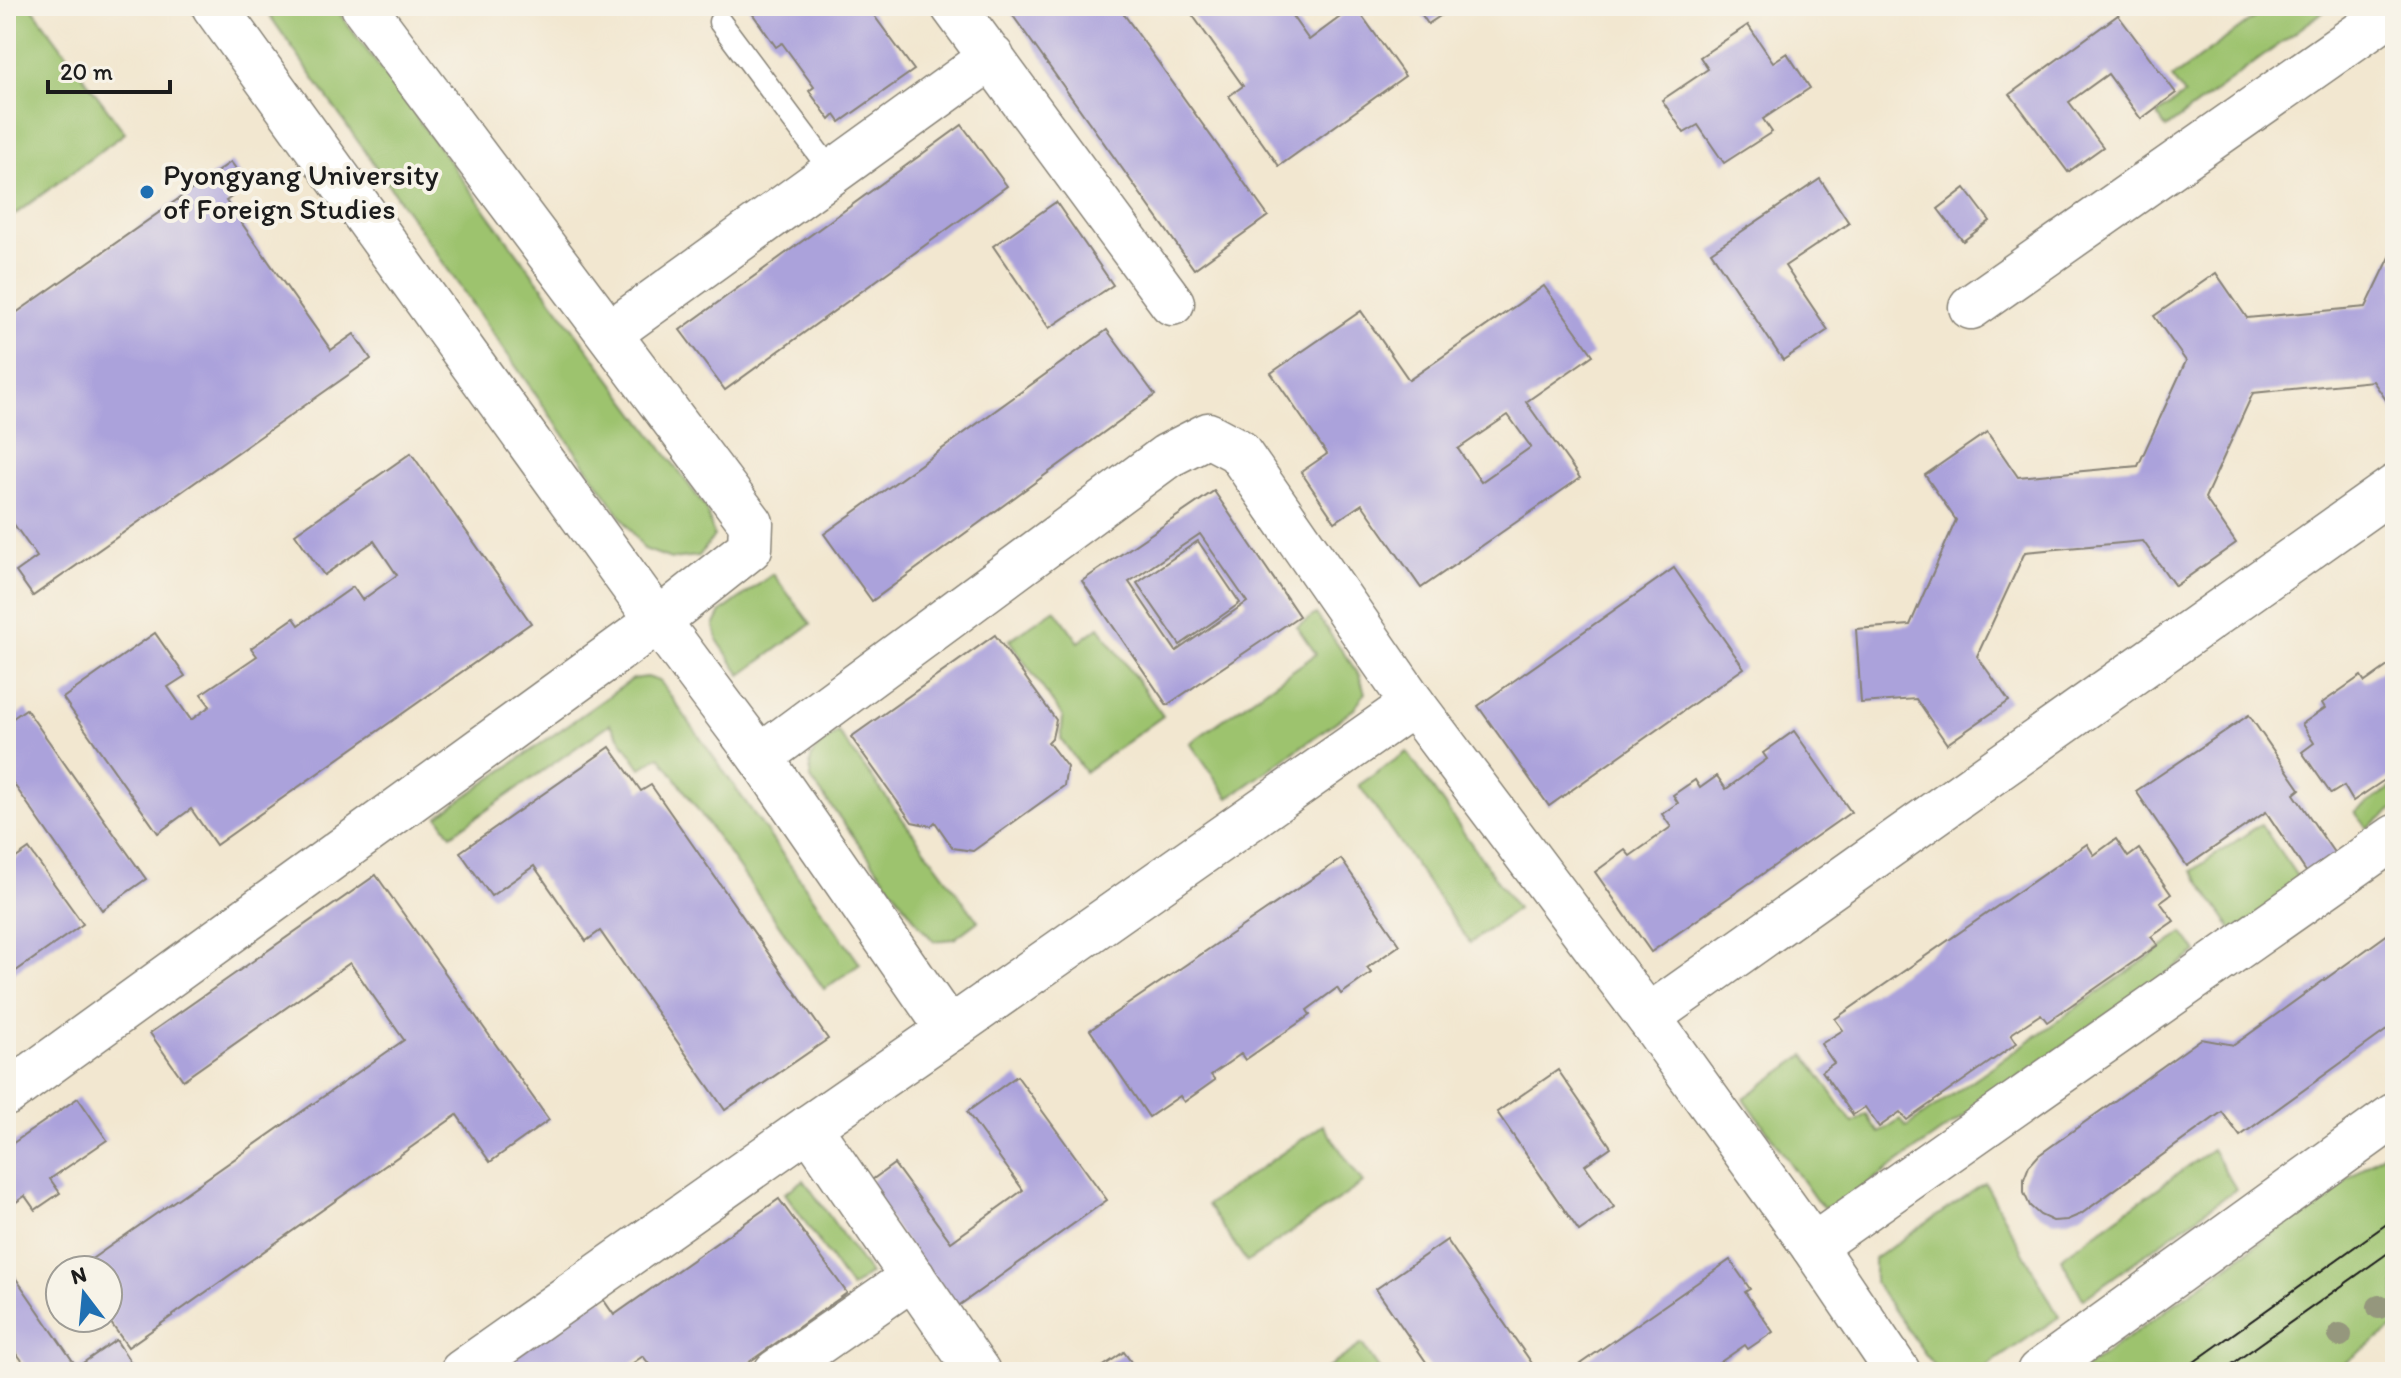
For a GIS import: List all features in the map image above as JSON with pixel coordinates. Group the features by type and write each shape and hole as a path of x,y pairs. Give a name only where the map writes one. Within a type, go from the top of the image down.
{"street":[{"path":"214,6 658,621 760,757 949,1030"},
{"path":"6,1094 658,621 750,548 751,523 363,6"},
{"path":"953,6 1172,303"},
{"path":"1971,307 2380,20 2391,6"},
{"path":"610,333 992,57"},
{"path":"760,757 1167,456 1208,435 1238,451 1413,704 1648,1017 1813,1246 1898,1372"},
{"path":"1648,1017 2395,487"},
{"path":"462,1372 1413,704"},
{"path":"1813,1246 2395,837"},
{"path":"2039,1372 2395,1115"},
{"path":"809,1127 978,1372"},
{"path":"776,1372 913,1277"}],"lane":[{"path":"720,22 832,172"}],"green space":[{"path":"6,6 31,6 125,133 6,221"},
{"path":"263,6 334,6 706,508 714,536 699,556 671,559 644,549"},
{"path":"2270,6 2331,6 2166,128 2157,115 2184,95 2172,78"},
{"path":"773,574 811,624 741,675 718,641 714,626 721,612"},
{"path":"1055,609 1079,642 1099,627 1163,716 1085,772 1061,739 1063,717 1009,640"},
{"path":"1316,614 1359,675 1365,693 1354,709 1229,798 1190,743 1316,654 1297,627"},
{"path":"647,677 660,681 860,964 824,989 660,756 641,768 610,724 451,835 438,816 633,679"},
{"path":"838,732 978,921 954,939 934,941 923,930 811,779 812,756 819,746"},
{"path":"1407,752 1517,909 1470,943 1359,785"},
{"path":"2395,785 2395,808 2367,828 2355,812"},
{"path":"2261,824 2303,885 2234,932 2192,871"},
{"path":"2183,933 2197,952 1839,1204 1824,1208 1816,1200 1744,1098 1805,1055 1853,1123 1866,1114 1879,1133 1900,1119 1906,1127"},
{"path":"1323,1125 1363,1183 1247,1262 1207,1205"},
{"path":"2395,1145 2395,1327 2332,1372 2080,1372"},
{"path":"2212,1149 2236,1189 2083,1299 2061,1258"},
{"path":"804,1180 870,1274 851,1288 785,1193"},
{"path":"1985,1183 2059,1317 1978,1372 1938,1372 1874,1282 1874,1259"},
{"path":"1362,1344 1381,1372 1322,1372"}],"building":[{"path":"747,6 867,6 914,70 840,122 835,115 830,120 809,91 814,87 782,43 776,47"},
{"path":"1006,6 1118,6 1268,216 1194,269"},
{"path":"1186,6 1285,6 1309,40 1355,6 1405,76 1279,166 1229,96 1243,86"},
{"path":"1416,6 1455,6 1428,24"},
{"path":"2118,15 2176,93 2141,119 2108,74 2069,102 2103,147 2068,172 2010,94"},
{"path":"1748,25 1773,62 1787,53 1810,88 1763,119 1772,132 1724,163 1698,125 1684,133 1662,100 1708,69 1700,57"},
{"path":"962,125 1007,186 725,390 680,330"},
{"path":"231,162 248,185 226,201 331,350 354,334 371,359 33,596 16,572 37,557 6,513 6,320"},
{"path":"1820,179 1849,223 1785,266 1828,330 1783,360 1711,252"},
{"path":"1965,188 1990,221 1963,241 1938,209"},
{"path":"1056,202 1113,285 1049,328 993,246"},
{"path":"2390,257 2395,260 2395,413 2373,381 2253,393 2205,498 2236,543 2175,586 2143,541 2025,552 1977,656 2009,701 1947,744 1916,699 1861,703 1856,629 1910,625 1956,520 1925,475 1987,432 2018,477 2138,466 2186,361 2154,316 2216,273 2247,318 2366,307"},
{"path":"1544,286 1593,355 1526,402 1580,478 1421,588 1362,504 1335,522 1301,472 1327,454 1271,373 1361,311 1409,380","holes":["1508,415 1531,447 1481,482 1458,449"]},
{"path":"1107,330 1155,395 872,601 824,534"},
{"path":"411,453 531,623 216,845 191,809 158,833 63,698 155,633 185,676 168,687 191,720 210,706 201,694 257,656 251,648 294,618 299,625 353,587 362,600 397,575 374,541 324,575 295,534"},
{"path":"1214,491 1299,616 1167,705 1082,581","holes":["1200,534 1247,602 1176,651 1129,582"]},
{"path":"1198,541 1240,603 1180,645 1137,583"},
{"path":"1674,568 1744,668 1549,806 1478,706"},
{"path":"995,635 1056,720 1048,742 1067,767 1064,786 973,851 953,848 935,822 931,826 912,822 851,737"},
{"path":"2395,661 2395,773 2353,801 2344,786 2331,794 2302,752 2314,743 2302,724 2325,708 2322,703 2361,676 2365,682"},
{"path":"26,709 146,879 102,910 6,773 6,723"},
{"path":"2249,715 2300,789 2294,794 2339,860 2311,879 2266,812 2187,866 2136,791"},
{"path":"1794,731 1851,812 1651,952 1595,872 1625,850 1630,856 1671,827 1662,814 1678,803 1673,795 1695,780 1700,788 1717,776 1726,789 1767,759 1763,753"},
{"path":"610,747 641,791 651,785 828,1039 725,1110 600,931 586,941 534,866 491,896 460,852"},
{"path":"2116,839 2128,857 2139,849 2171,894 2160,902 2174,921 2151,937 2158,945 2047,1022 2041,1014 2011,1034 2017,1043 1907,1120 1900,1112 1879,1127 1865,1107 1853,1115 1822,1071 1834,1063 1821,1044 1843,1030 1835,1019 2087,844 2094,855"},
{"path":"29,849 83,924 6,978 6,865"},
{"path":"1341,859 1400,945 1367,968 1371,973 1341,994 1337,988 1307,1010 1310,1015 1245,1060 1241,1054 1211,1075 1215,1080 1184,1102 1180,1096 1149,1117 1090,1030"},
{"path":"376,875 549,1120 490,1162 457,1115 128,1347 119,1334 124,1334 124,1254 99,1254 404,1040 350,963 183,1080 150,1033"},
{"path":"2395,929 2395,1024 2240,1136 2222,1112 2081,1214 2067,1220 2053,1221 2030,1206 2024,1193 2024,1179 2029,1166 2039,1155 2201,1039 2234,1045"},
{"path":"1558,1070 1611,1147 1585,1165 1614,1207 1579,1231 1497,1112"},
{"path":"1017,1076 1107,1200 954,1309 865,1185 894,1164 951,1242 1023,1190 967,1112"},
{"path":"78,1098 107,1140 50,1179 60,1193 35,1210 25,1196 6,1209 6,1148"},
{"path":"779,1199 847,1293 735,1372 655,1372 643,1356 620,1372 485,1372 598,1292 614,1315"},
{"path":"1447,1240 1538,1372 1433,1372 1376,1289"},
{"path":"1730,1260 1750,1289 1745,1292 1773,1332 1748,1349 1745,1345 1706,1372 1581,1372 1577,1366"},
{"path":"6,1264 44,1319 44,1334 54,1334 77,1367 116,1340 137,1372 30,1372 6,1338"},
{"path":"1124,1352 1138,1372 1095,1372"}],"tram line":[{"path":"2180,1372 2395,1218"},
{"path":"2221,1372 2395,1248"}],"place":[{"name":"Pyongyang University of Foreign Studies","path":"147,192"}]}
